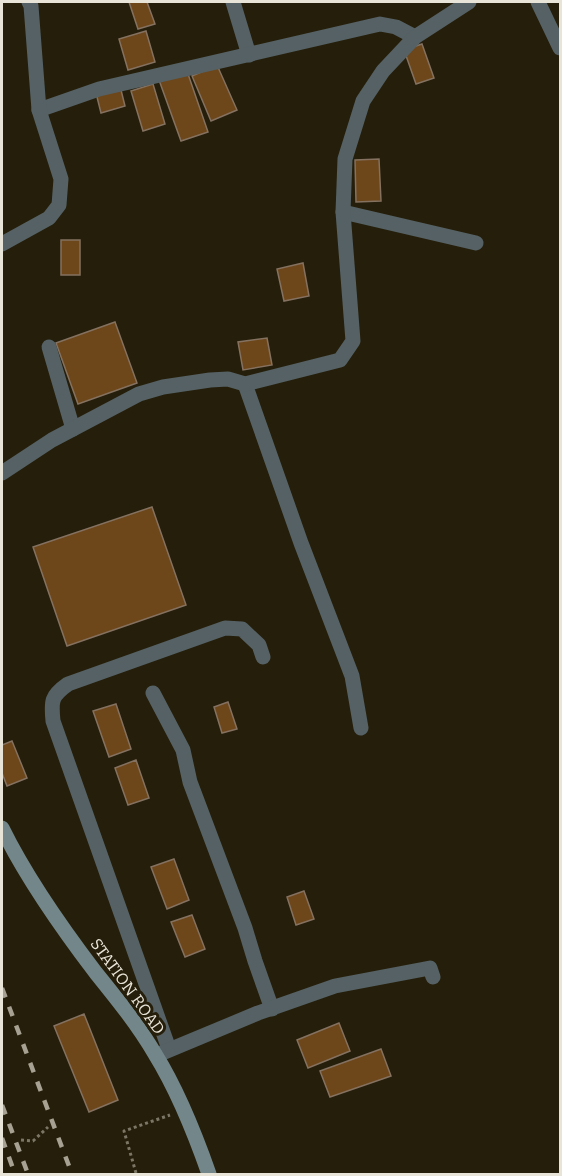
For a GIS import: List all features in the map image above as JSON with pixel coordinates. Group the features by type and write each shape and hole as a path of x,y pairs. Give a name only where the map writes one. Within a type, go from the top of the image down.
{"street":[{"path":"2,244 49,218 59,205 61,179 39,110 31,6 28,2"},
{"path":"233,2 249,55"},
{"path":"2,473 52,440 139,394 163,387 210,380 228,379 245,384 340,360 353,341 343,212 345,159 363,101 383,71 415,37 469,2"},
{"path":"538,2 561,48"},
{"path":"39,110 99,89 381,24 396,27 415,37"},
{"path":"343,212 476,243"},
{"path":"49,347 73,429"},
{"path":"245,384 301,543 352,676 361,728"},
{"path":"263,657 259,645 242,629 225,628 68,684 55,693 51,705 52,721 163,1052 334,986 430,968 433,977"},
{"path":"153,693 183,750 190,782 246,928 272,1009"},
{"name":"STATION ROAD","path":"2,828 15,854 65,932 163,1052 209,1174"}],"path":[{"path":"136,1173 124,1131 183,1110"},
{"path":"21,1140 33,1141 48,1127"}],"building":[{"path":"129,2 147,2 155,24 138,29"},
{"path":"146,31 155,62 128,70 119,39"},
{"path":"422,44 434,78 416,84 404,50"},
{"path":"217,65 237,110 211,121 192,76"},
{"path":"187,71 208,132 181,141 159,80"},
{"path":"153,84 165,124 143,131 131,91"},
{"path":"120,86 125,106 101,113 96,93"},
{"path":"379,159 381,201 356,202 355,160"},
{"path":"61,240 80,240 80,275 61,275"},
{"path":"303,263 309,296 284,301 277,269"},
{"path":"115,322 137,383 78,404 56,343"},
{"path":"267,338 272,365 243,370 238,342"},
{"path":"152,507 186,605 67,646 33,547"},
{"path":"228,702 237,729 222,733 214,707"},
{"path":"116,704 131,749 109,757 93,711"},
{"path":"12,741 27,778 7,786 2,773 2,745"},
{"path":"136,760 149,798 128,805 115,768"},
{"path":"174,859 189,900 167,909 151,867"},
{"path":"304,891 314,919 296,925 287,897"},
{"path":"192,915 205,949 185,957 171,922"},
{"path":"84,1014 118,1100 89,1112 54,1026"},
{"path":"339,1023 350,1051 308,1068 297,1040"},
{"path":"381,1049 391,1076 330,1097 320,1071"}],"railway":[{"path":"2,988 72,1174"},
{"path":"2,1105 28,1174"},
{"path":"2,1138 15,1174"}]}
